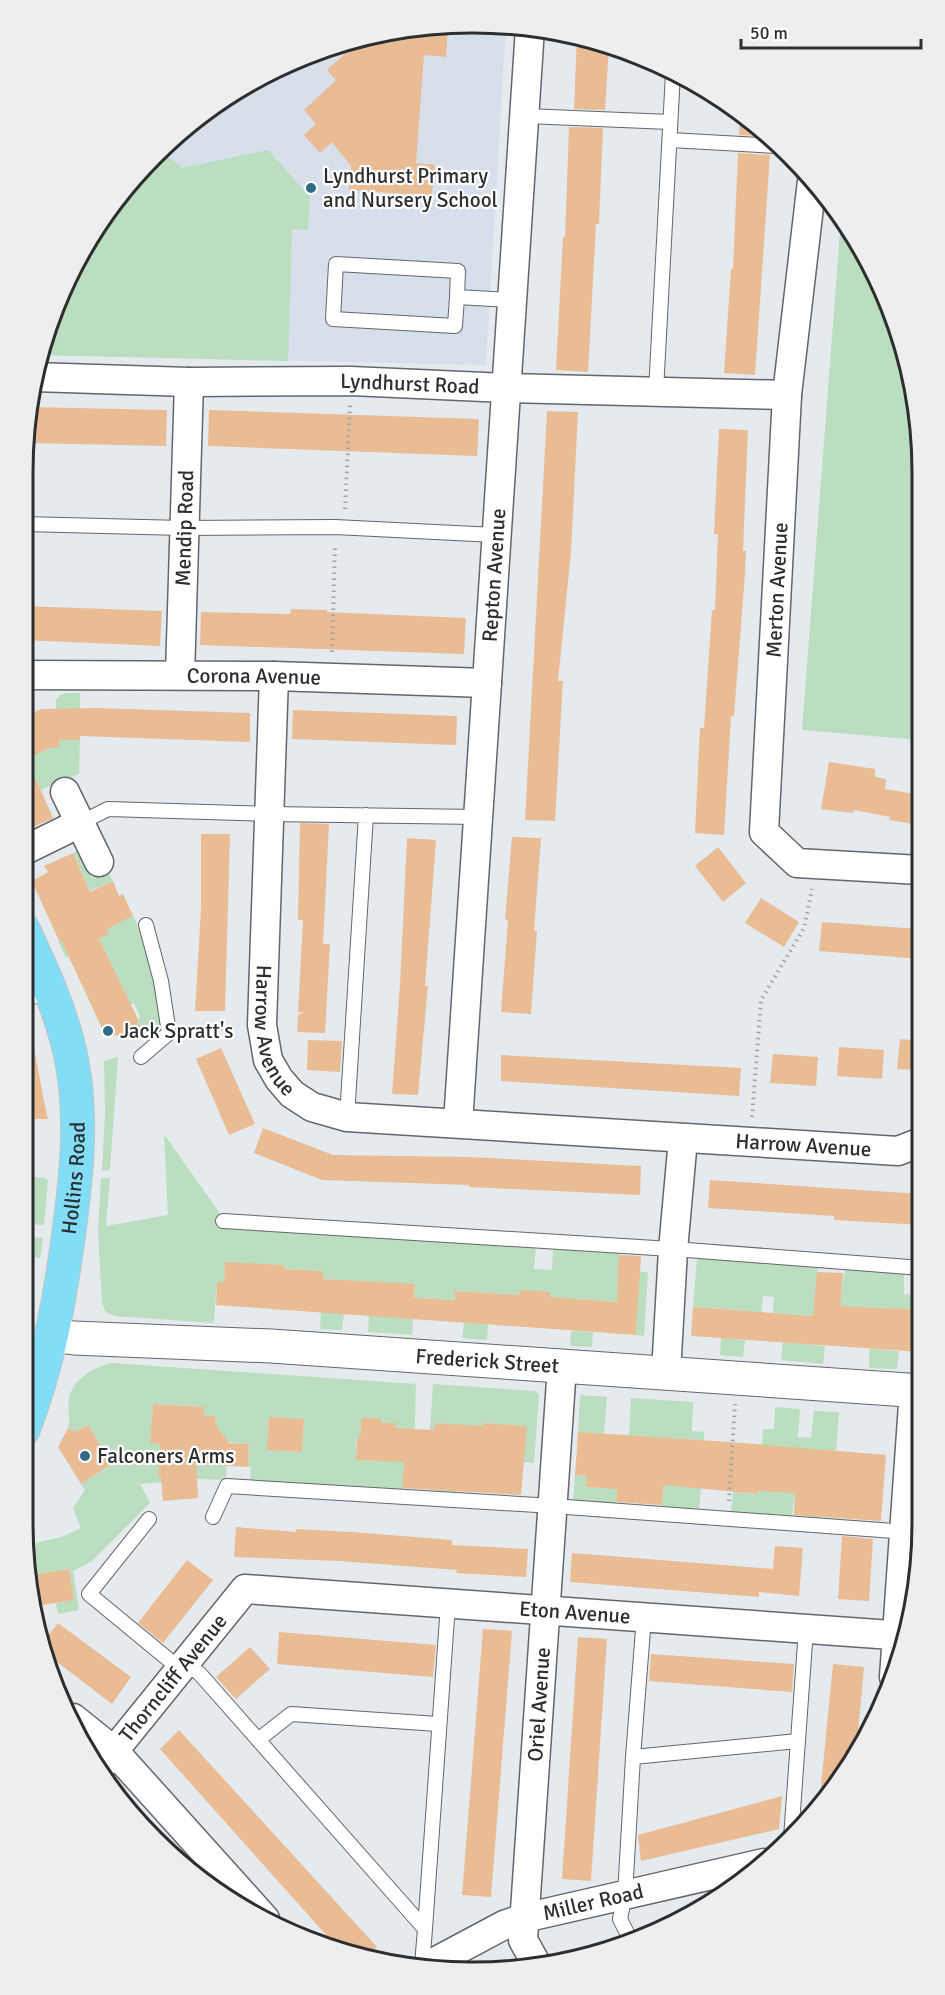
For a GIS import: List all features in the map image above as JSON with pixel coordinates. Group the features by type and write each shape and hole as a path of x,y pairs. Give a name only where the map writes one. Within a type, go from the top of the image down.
{"main road":[{"name":"Hollins Road","path":"33,978 37,996 65,1033 72,1063 77,1107 77,1172 66,1254 52,1335 33,1402"},
{"name":"Frederick Street","path":"52,1335 74,1338 271,1346 912,1391"}],"street":[{"name":"Repton Avenue","path":"458,1123 530,37"},
{"name":"Merton Avenue","path":"811,192 787,395 764,832 798,863 912,870"},
{"name":"Lyndhurst Road","path":"43,377 189,382 351,381 506,388 787,395"},
{"name":"Mendip Road","path":"180,675 189,382"},
{"name":"Corona Avenue","path":"33,675 274,676 487,683"},
{"name":"Harrow Avenue","path":"274,676 262,1024 267,1060 292,1094 312,1107 346,1117 898,1151 912,1146"},
{"path":"65,792 99,862"},
{"path":"33,846 80,823"},
{"path":"666,1373 682,1139"},
{"name":"Oriel Avenue","path":"533,1958 523,1940 524,1918 562,1366"},
{"name":"Eton Avenue","path":"245,1589 897,1636"},
{"name":"Thorncliff Avenue","path":"107,1760 245,1589"},
{"path":"91,1740 107,1760 246,1898"},
{"name":"Miller Road","path":"438,1960 504,1925 524,1918 744,1868"}],"lane":[{"path":"656,391 673,81"},
{"path":"526,116 670,122"},
{"path":"669,141 766,145"},
{"path":"336,264 458,271 456,297 455,326 333,319 336,264"},
{"path":"456,297 512,300"},
{"path":"33,524 183,528 340,527 495,535"},
{"path":"80,823 108,809 478,817"},
{"path":"346,1117 366,815"},
{"path":"141,1057 169,1033 161,981 146,925"},
{"path":"224,1221 912,1267"},
{"path":"213,1517 227,1486 553,1506 912,1533"},
{"path":"149,1519 89,1594 182,1666 200,1674 425,1929"},
{"path":"423,1959 448,1604"},
{"path":"628,1934 620,1919 625,1895 644,1617"},
{"path":"792,1824 806,1629"},
{"path":"258,1740 291,1714 438,1724"},
{"path":"633,1757 797,1741"}],"path":[{"path":"331,678 351,381"},
{"path":"750,1143 761,1000 804,928 817,864"},
{"path":"169,1033 262,1024"},
{"path":"728,1519 735,1400"}],"shaded area":[{"name":"Lyndhurst Primary and Nursery School","path":"472,33 506,34 486,365 49,355 66,304 107,228 142,183 183,142 205,124 228,107 278,78 331,56 387,41"}],"green space":[{"path":"268,150 310,197 308,230 292,229 288,361 49,355 66,304 92,253 124,205 168,156 182,168"},
{"path":"840,231 867,278 889,331 904,387 908,415 912,472 912,739 802,730"},
{"path":"80,693 80,709 56,709 56,700 60,695"},
{"path":"59,740 80,740 79,774 41,790 33,773 33,747 39,744 43,752 59,747"},
{"path":"79,850 92,878 108,871 113,881 90,891 73,853"},
{"path":"133,916 144,938 161,1025 142,1031 137,1020 140,1017 134,1003 130,1005 100,941 66,958 58,941 75,933 81,947 109,934 103,920 121,922"},
{"path":"118,1057 110,1170 102,1171 105,1113 104,1061"},
{"path":"164,1134 221,1215 536,1245 534,1269 552,1270 553,1247 620,1252 619,1271 648,1272 644,1336 636,1335 638,1303 618,1293 617,1302 532,1296 532,1291 520,1290 520,1295 456,1291 453,1322 436,1299 423,1298 413,1318 415,1285 323,1279 323,1271 291,1269 283,1289 284,1265 225,1263 224,1282 217,1282 214,1323 115,1316 106,1313 102,1303 98,1231 101,1178 110,1178 106,1226 168,1215"},
{"path":"33,1177 48,1180 44,1225 33,1224"},
{"path":"33,1238 43,1238 40,1258 33,1257"},
{"path":"697,1258 818,1266 816,1290 841,1294 845,1268 904,1271 904,1294 912,1294 912,1316 901,1321 902,1309 894,1308 893,1320 873,1349 899,1351 897,1369 869,1368 870,1320 858,1307 839,1306 827,1317 773,1313 774,1297 763,1296 759,1341 748,1320 748,1311 693,1307"},
{"path":"321,1311 344,1313 342,1330 320,1329"},
{"path":"369,1315 413,1318 412,1335 368,1332"},
{"path":"464,1323 488,1324 487,1340 462,1338"},
{"path":"571,1331 593,1332 592,1347 570,1346"},
{"path":"721,1338 745,1340 743,1357 720,1355"},
{"path":"783,1342 825,1346 823,1364 781,1360"},
{"path":"111,1363 416,1384 414,1461 404,1461 402,1489 250,1481 249,1444 228,1442 226,1480 197,1479 140,1484 150,1503 92,1561 73,1571 79,1610 58,1614 56,1603 74,1600 69,1569 36,1574 34,1543 62,1537 81,1528 73,1508 85,1490 81,1484 112,1464 88,1425 77,1432 68,1428 68,1406 71,1392 79,1380 91,1371","holes":["153,1404 204,1407 204,1416 216,1416 215,1427 221,1432 220,1437 201,1439 199,1465 175,1463 173,1478 158,1477 160,1444 150,1443","269,1417 304,1419 302,1452 268,1450","361,1419 380,1419 381,1423 395,1423 397,1461 356,1460 356,1439 360,1438"]},
{"path":"433,1384 535,1391 539,1395 534,1463 524,1462 526,1426 483,1423 480,1459 457,1476 456,1492 436,1491 437,1467 471,1426 435,1423 434,1430 430,1430"},
{"path":"580,1395 607,1397 604,1434 578,1432"},
{"path":"631,1398 693,1402 692,1431 704,1432 704,1440 629,1436"},
{"path":"775,1407 800,1409 798,1437 811,1438 814,1411 839,1412 836,1452 762,1446 763,1429 774,1429"},
{"path":"602,1470 701,1488 699,1509 662,1506 664,1486 641,1488 640,1504 636,1503 638,1484 617,1486 616,1504 573,1501 575,1475 587,1476 587,1487 601,1488"},
{"path":"759,1482 769,1491 782,1492 784,1484 819,1498 818,1518 807,1517 808,1494 795,1493 792,1516 731,1512 733,1492 758,1494"}],"building":[{"path":"447,34 446,57 424,55 416,163 435,165 432,196 349,190 351,166 332,142 320,153 304,135 316,124 304,110 336,80 327,70 347,51 387,41"},
{"path":"577,46 608,54 605,110 574,109"},
{"path":"739,124 754,136 739,135"},
{"path":"569,127 603,128 599,224 596,224 588,372 556,370 563,237 565,237"},
{"path":"738,153 770,155 755,375 724,373 731,269 733,269"},
{"path":"38,407 167,410 166,446 34,443"},
{"path":"209,410 479,419 477,456 208,446"},
{"path":"547,411 578,412 571,552 558,681 563,681 555,821 525,820"},
{"path":"719,429 748,430 743,551 746,551 745,574 734,716 731,716 724,835 695,833 700,728 704,728 712,610 715,610 718,534 714,534"},
{"path":"33,606 162,611 160,646 33,640"},
{"path":"291,609 466,618 464,654 200,645 201,612 290,614"},
{"path":"96,708 250,713 250,742 80,736 80,740 59,740 59,747 50,748 33,756 33,713 42,709"},
{"path":"293,710 457,716 456,745 292,739"},
{"path":"829,762 875,769 875,777 886,779 885,789 912,794 912,824 854,810 853,813 821,809"},
{"path":"33,773 53,818 33,827"},
{"path":"300,823 329,824 323,944 330,944 325,1033 297,1032 298,1015 304,1012 298,1012 303,920 298,920"},
{"path":"201,834 230,834 225,1011 195,1011 201,909"},
{"path":"512,837 541,838 531,1014 501,1012 508,920 505,919"},
{"path":"407,838 436,840 425,986 428,986 418,1095 392,1094"},
{"path":"718,847 746,883 723,902 695,866"},
{"path":"73,853 90,892 113,881 119,896 123,894 133,916 107,929 109,934 99,939 142,1031 106,1037 33,883 33,880 48,872 44,866"},
{"path":"761,898 799,922 784,947 745,923"},
{"path":"822,922 912,928 912,958 819,951"},
{"path":"900,1039 912,1040 912,1070 897,1069"},
{"path":"308,1040 342,1041 340,1072 307,1070"},
{"path":"33,1043 48,1119 33,1119"},
{"path":"839,1047 884,1050 882,1079 837,1076"},
{"path":"221,1048 255,1124 229,1135 196,1059"},
{"path":"773,1054 818,1057 816,1086 770,1083"},
{"path":"501,1055 741,1068 739,1096 501,1081"},
{"path":"263,1128 333,1155 470,1157 641,1166 640,1195 469,1187 469,1185 322,1180 254,1153"},
{"path":"710,1180 912,1193 912,1224 834,1220 834,1216 708,1208"},
{"path":"619,1255 641,1256 636,1335 216,1305 217,1282 224,1282 225,1262 284,1265 284,1269 323,1271 323,1279 415,1284 414,1298 455,1300 455,1291 520,1295 520,1290 550,1292 550,1297 617,1302"},
{"path":"817,1272 843,1273 840,1306 912,1309 912,1351 691,1336 693,1307 813,1316"},
{"path":"153,1404 204,1407 204,1416 216,1416 215,1424 229,1443 249,1444 248,1467 196,1464 198,1498 163,1501 161,1477 158,1477 160,1444 150,1443"},
{"path":"269,1417 304,1419 302,1452 267,1450"},
{"path":"361,1418 381,1419 381,1423 396,1423 395,1428 434,1430 435,1423 527,1426 521,1495 402,1488 404,1462 356,1460"},
{"name":"Falconers Arms","path":"88,1425 112,1464 81,1484 58,1447 68,1428 77,1432"},
{"path":"578,1432 886,1455 881,1521 794,1515 795,1493 758,1491 758,1494 664,1485 662,1505 616,1502 617,1489 586,1487 587,1476 575,1475"},
{"path":"236,1527 296,1532 296,1529 352,1532 452,1540 452,1545 528,1549 526,1577 456,1573 457,1570 339,1561 234,1557"},
{"path":"842,1536 873,1539 869,1601 838,1599"},
{"path":"775,1546 803,1548 799,1596 759,1592 759,1597 570,1582 572,1553 773,1569"},
{"path":"187,1560 213,1580 163,1643 138,1623"},
{"path":"69,1569 74,1600 41,1605 36,1574"},
{"path":"58,1623 131,1677 112,1704 55,1660 48,1636"},
{"path":"483,1629 512,1631 491,1897 462,1895"},
{"path":"279,1632 436,1645 433,1677 277,1664"},
{"path":"578,1637 607,1639 591,1881 562,1879"},
{"path":"250,1647 270,1669 236,1699 216,1677"},
{"path":"651,1654 794,1664 792,1692 649,1681"},
{"path":"833,1664 864,1667 858,1733 821,1791"},
{"path":"179,1730 377,1947 373,1951 329,1938 160,1749"},
{"path":"782,1796 779,1829 641,1861 638,1835"}],"place":[{"name":"Lyndhurst Primary and Nursery School","path":"311,188"},
{"name":"Jack Spratt's","path":"108,1031"},
{"name":"Falconers Arms","path":"85,1456"}]}
